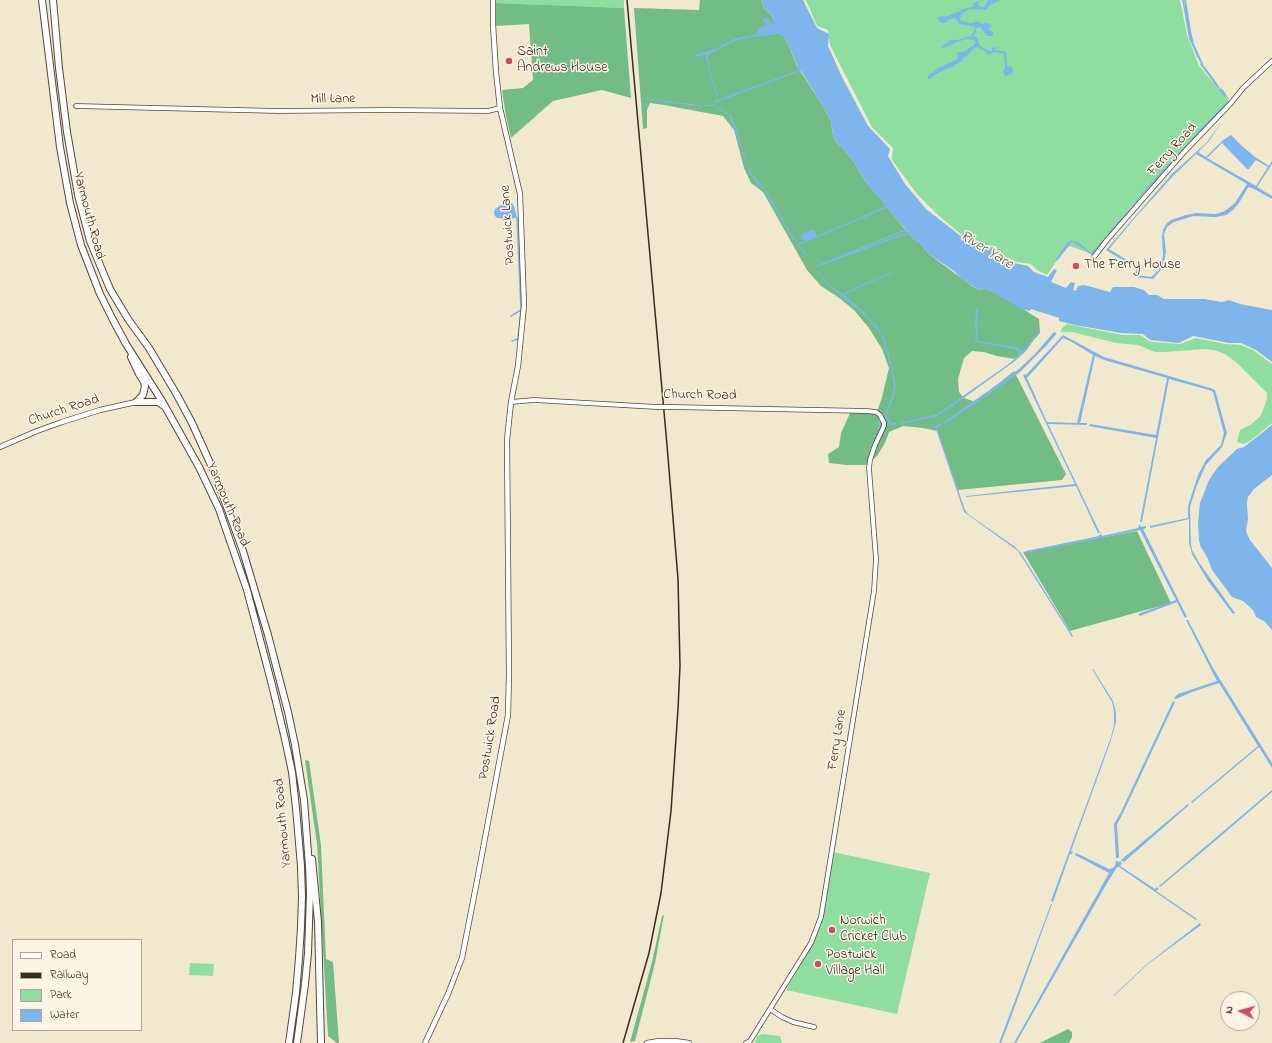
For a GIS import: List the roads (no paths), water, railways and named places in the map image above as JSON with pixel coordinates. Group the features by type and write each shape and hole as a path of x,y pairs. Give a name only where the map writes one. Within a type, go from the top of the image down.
{"highway":[{"name":"Yarmouth Road","path":"42,0 60,147 70,203 81,245 100,294 126,344 199,467 219,509 247,590 285,739 292,772 296,808 302,897 296,992 289,1043"},
{"name":"Yarmouth Road","path":"53,0 59,68 67,132 78,195 90,241 110,290 128,319 149,348 178,395 215,474 243,552 268,635 288,712 301,781 305,818"},
{"path":"126,344 144,382 145,390 143,395 136,402"},
{"path":"136,402 158,402 164,406"},
{"path":"305,818 314,878 318,922 321,1043"},
{"path":"297,1043 305,984 309,929 309,866 305,818"},
{"path":"321,1017 326,1043"}],"street":[{"name":"Postwick Lane","path":"493,0 496,72 500,108 520,194 522,218 524,305 518,366 510,402"},
{"name":"Ferry Road","path":"1094,257 1107,240 1185,151 1231,103 1243,88 1272,61"},
{"name":"Mill Lane","path":"76,106 278,111 488,111 500,108"},
{"path":"166,108 166,114"},
{"name":"Church Road","path":"510,402 534,400 657,407 867,411 876,412 880,415 884,423"},
{"name":"Church Road","path":"0,447 62,422 100,410 136,402"},
{"name":"Postwick Road","path":"425,1043 448,994 462,958 478,881 508,715 507,440 510,402"},
{"name":"Ferry Lane","path":"749,1042 811,943 821,917 828,882 835,825 874,591 876,559 870,464 872,454 884,423"},
{"path":"770,1009 782,1017 794,1022 814,1027"},
{"path":"647,1043 675,1041 689,1043"}],"water":[{"name":"River Yare","path":"761,0 803,0 817,28 829,34 828,46 842,77 868,126 890,149 888,156 905,184 926,209 971,244 983,248 996,248 996,253 1014,263 1028,266 1034,272 1048,277 1054,269 1057,270 1051,282 1066,288 1071,282 1075,283 1073,290 1076,291 1078,286 1084,285 1110,292 1113,287 1134,287 1144,290 1149,295 1157,295 1164,299 1204,299 1222,302 1229,300 1240,304 1272,310 1272,362 1256,350 1241,343 1229,343 1193,336 1179,343 1150,340 1143,334 1121,333 1075,325 1059,321 1059,318 1031,309 1030,311 1022,309 987,289 979,290 962,279 954,271 929,254 887,208 799,245 806,256 797,244 805,241 801,238 802,234 813,229 817,236 886,206 865,181 854,162 836,142 833,135 831,121 801,71 714,103 714,101 799,70 785,37 779,34 752,37 735,41 708,55 709,66 718,96 717,97 705,55 695,57 694,55 715,49 736,38 757,34 759,27 767,26 762,19 764,17 765,19 767,17 772,24 774,23 772,16 764,8"},
{"path":"988,0 1001,0 990,5 986,10 971,9 966,11 961,15 960,20 971,23 978,21 982,24 987,23 992,25 988,29 993,32 993,36 987,36 979,27 976,29 976,33 973,36 977,37 980,46 989,51 992,51 992,48 995,47 997,48 994,50 1006,52 1007,65 1008,67 1011,67 1013,73 1006,76 1003,73 1005,66 1004,54 994,52 988,55 985,51 977,47 953,67 946,69 928,79 928,76 938,68 956,60 958,58 957,53 965,51 976,43 974,40 967,39 956,42 950,46 940,48 951,40 971,36 976,27 960,24 955,18 950,19 945,23 940,22 938,17 948,16 966,8 973,7 973,4 976,2 979,2 978,5 981,7 984,7"},
{"path":"1184,0 1186,0 1194,44 1204,66 1229,99 1218,87 1200,62 1189,36"},
{"path":"645,98 700,105 714,105 731,116 737,129 747,165 751,173 767,192 795,240 794,241 789,233 765,191 758,185 750,174 729,116 714,106 695,106"},
{"path":"1229,101 1142,195 1092,255 1072,242 1057,261 1056,259 1067,243 1071,240 1079,243 1092,252 1108,235 1108,231 1110,231 1141,194 1212,117"},
{"path":"1223,120 1209,141 1198,152 1206,157 1223,140 1231,135 1255,157 1269,166 1272,161 1272,164 1257,187 1272,196 1272,199 1249,186 1239,203 1226,215 1216,217 1193,216 1174,222 1167,227 1164,234 1166,252 1160,271 1153,279 1135,277 1134,274 1137,269 1106,250 1171,175 1207,142","holes":["1222,143 1247,169 1249,169 1256,160 1268,167 1256,186 1207,158","1196,154 1247,184 1235,203 1225,211 1216,214 1196,213 1186,215 1171,220 1167,223 1163,230 1163,256 1159,270 1151,277 1136,275 1140,268 1109,249 1173,176"]},
{"path":"512,203 517,218 505,219 497,218 495,216 495,209 501,205"},
{"path":"817,271 829,284 842,294 893,271 844,295 864,312 876,325 886,342 896,385 894,397 886,416 891,423 896,423 896,425 889,424 885,416 893,392 894,383 886,348 881,335 868,318 827,284"},
{"path":"976,309 978,310 978,341 1017,347 1023,351 1037,333 1038,334 1026,351 1015,361 947,410 935,417 900,424 937,414 1006,366 1022,353 1014,349 976,342"},
{"path":"1054,332 1057,333 1019,373 945,424 944,422 1019,369 1034,355"},
{"path":"1063,335 1104,357 1215,390 1227,433 1222,447 1206,465 1197,485 1190,507 1191,544 1192,550 1200,564 1235,613 1233,614 1208,581 1192,554 1189,543 1189,519 1150,528 1150,526 1188,518 1188,506 1198,475 1206,460 1221,445 1224,433 1213,392 1169,379 1142,522 1140,522 1156,438 1089,426 1090,424 1156,435 1167,378 1095,356 1080,423 1087,423 1087,425 1048,424 1100,533 1098,533 1076,486 966,497 1075,484 1023,375 1026,375","holes":["1063,338 1093,355 1077,423 1047,422 1027,378"]},
{"path":"941,423 942,425 937,428 965,510 969,515 1014,546 1021,553 1073,636 1072,637 1018,551 964,512 935,426"},
{"path":"1272,425 1272,475 1254,489 1248,497 1248,519 1246,529 1250,540 1272,568 1272,630 1264,621 1256,617 1253,610 1243,601 1232,597 1212,570 1199,541 1198,523 1200,503 1209,480 1218,467 1237,449 1244,447"},
{"path":"1139,525 1141,527 1146,526 1146,528 1143,529 1187,617 1185,618 1177,602 1140,616 1138,614 1176,600 1140,530 1026,553 1026,551 1099,536 1101,534 1102,536 1138,528"},
{"path":"1186,620 1188,620 1213,668 1272,763 1272,768 1259,747 1192,803 1191,802 1258,746 1219,683 1176,699 1174,698 1178,694 1217,681"},
{"path":"1092,669 1113,701 1116,712 1116,722 1110,743 1071,851 1073,852 1070,854 1053,902 1051,901 1111,737 1114,725 1114,711 1112,702"},
{"path":"1173,701 1175,702 1117,825 1119,858 1116,858 1114,824"},
{"path":"1272,790 1272,792 1215,841 1160,887 1159,886"},
{"path":"1188,804 1189,805 1124,862 1121,860"},
{"path":"1076,853 1109,869 1115,866 1116,861 1118,861 1118,863 1120,861 1122,863 1120,866 1155,889 1157,887 1159,889 1156,891 1197,919 1196,920 1117,867 1016,1043 1014,1043 1109,873 1075,855"},
{"path":"1051,904 1007,1028 1001,1043 999,1043"},
{"path":"1200,923 1201,925 1148,964 1114,996 1147,964"}],"waterway":[{"path":"1183,0 1190,39 1198,57"},
{"path":"1201,64 1218,87"},
{"path":"1220,90 1225,96"},
{"path":"1248,186 1255,188"},
{"path":"512,341 518,339 521,310 517,218"},
{"path":"906,230 817,266 908,233"},
{"path":"511,316 521,310"},
{"path":"879,432 880,418"}],"railway":[{"path":"623,1043 649,953 661,893 671,811 680,666 678,579 627,0"}],"place":[{"name":"Saint Andrews House","path":"509,61"},
{"name":"The Ferry House","path":"1076,266"},
{"name":"Norwich Cricket Club","path":"832,930"},
{"name":"Postwick Village Hall","path":"818,964"}]}
